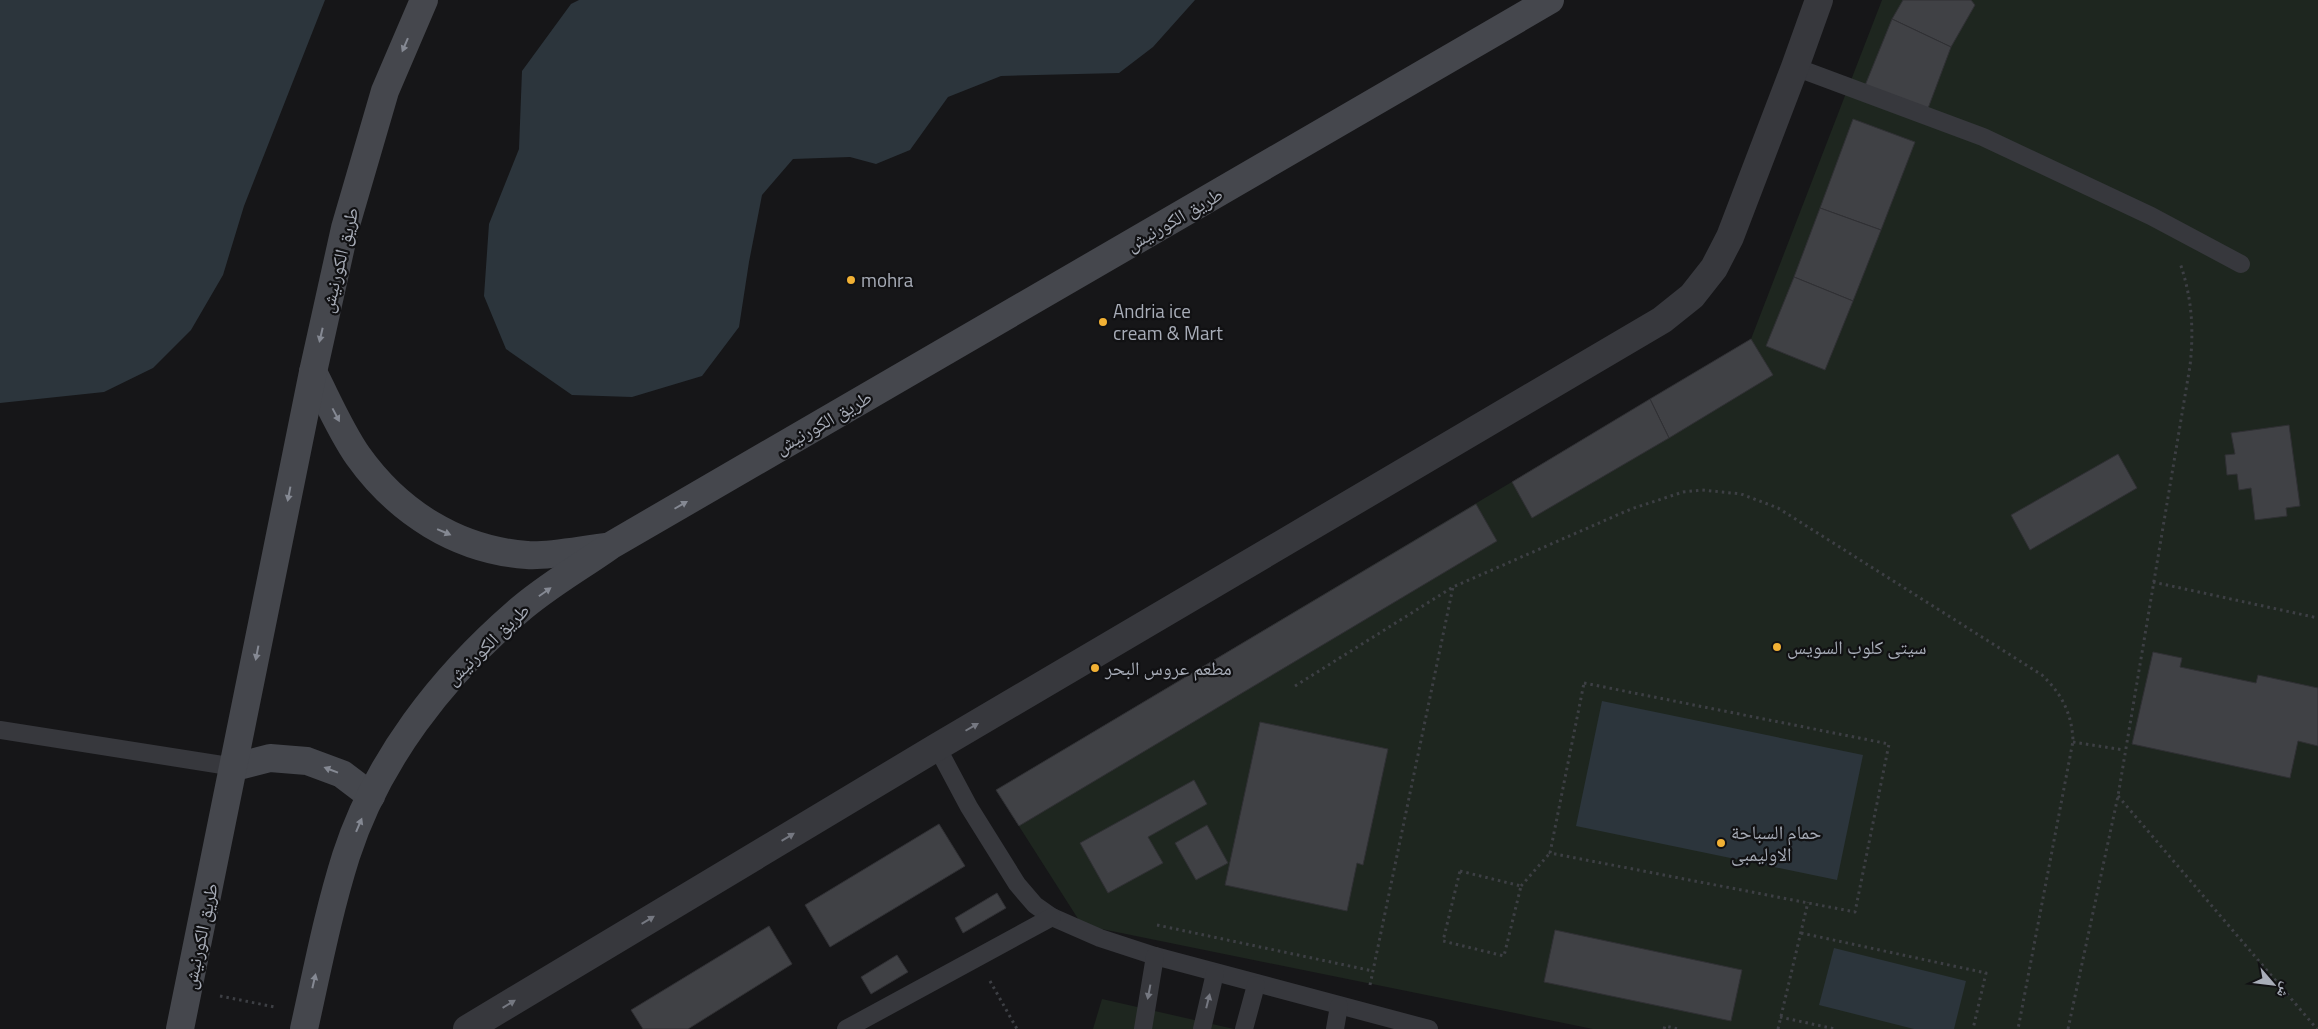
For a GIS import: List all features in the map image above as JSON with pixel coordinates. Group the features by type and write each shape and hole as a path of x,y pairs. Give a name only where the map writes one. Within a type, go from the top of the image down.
{"main road":[{"name":"طريق الكورنيش","path":"180,1029 235,767 313,372 345,228 385,91 424,0"},
{"name":"طريق الكورنيش","path":"306,1021 329,917 346,855 371,796 412,727 435,695 475,650 519,610 610,546 1550,0"},
{"path":"313,372 358,455 390,494 430,526 478,546 528,556 610,546"},
{"path":"235,767 270,758 308,761 342,774 371,796"}],"street":[{"path":"467,1029 937,747 1662,320 1692,296 1714,268 1730,237 1819,0"}],"lane":[{"path":"1795,67 1983,137 2151,216 2241,264"},
{"path":"0,730 235,767"},
{"path":"937,747 969,807 1017,884 1035,905 1052,917 1100,938 1155,956 1430,1029"},
{"path":"846,1029 1052,917"},
{"path":"1143,1029 1155,956"},
{"path":"1202,1029 1215,973"},
{"path":"1244,1029 1256,984"},
{"path":"1335,1029 1339,1006"}],"path":[{"path":"2068,1029 2118,796 2124,750 2193,341 2193,315 2189,290 2180,263 2168,238 2151,216"},
{"path":"1296,686 1453,587 1631,509 1683,492 1712,490 1741,494 1760,500 1786,513 2042,675 2058,692 2069,712 2073,742 2018,1029"},
{"path":"2153,582 2318,618"},
{"path":"1364,1012 1453,587"},
{"path":"1520,886 1460,871 1443,941 1504,956 1520,886 1550,852 1584,683 1889,744 1855,912 1550,852"},
{"path":"2073,742 2124,750"},
{"path":"2118,796 2317,1029"},
{"path":"1778,1029 1808,902"},
{"path":"1153,924 1373,971"},
{"path":"1801,933 1986,973 1973,1029"},
{"path":"978,958 1017,1029"},
{"path":"189,990 306,1021"},
{"path":"1780,1017 1835,1029"},
{"path":"1664,1029 1665,1026 1678,1029"}],"shaded area":[{"path":"0,0 325,0 244,206 223,275 191,330 153,368 104,392 0,403"},
{"path":"579,0 1195,0 1153,47 1119,73 1001,76 948,97 910,150 876,164 850,157 793,159 762,195 739,327 702,376 632,397 572,395 506,349 484,296 489,224 519,149 522,71 571,4"},
{"name":"سيتى كلوب السويس","path":"1882,0 2318,0 2318,1029 1593,1029 1082,925 996,790 1751,339"},
{"path":"1602,701 1863,755 1837,880 1576,826"},
{"path":"1834,948 1966,981 1954,1029 1914,1029 1819,1005"},
{"path":"1102,999 1234,1029 1093,1029"}],"building":[{"path":"1903,0 1971,0 1975,5 1951,47 1892,19"},
{"path":"1892,19 1951,47 1927,111 1864,88"},
{"path":"1853,119 1915,142 1881,230 1820,208"},
{"path":"1820,208 1881,230 1853,301 1794,277"},
{"path":"1794,277 1853,301 1825,370 1766,346"},
{"path":"1751,339 1773,375 1669,438 1650,399"},
{"path":"1650,399 1669,438 1532,518 1512,482"},
{"path":"2289,425 2300,506 2286,508 2287,516 2255,520 2251,488 2239,490 2237,474 2227,475 2225,455 2235,454 2231,433"},
{"path":"2118,454 2137,488 2030,550 2011,515"},
{"path":"1476,504 1497,541 1019,826 996,790"},
{"path":"2153,652 2182,658 2180,667 2256,683 2258,675 2318,688 2318,746 2298,741 2290,778 2132,744"},
{"path":"1260,722 1388,749 1363,865 1357,863 1347,911 1225,885"},
{"path":"1194,780 1207,804 1148,837 1163,863 1108,893 1080,843"},
{"path":"939,824 965,866 830,947 805,905"},
{"path":"1207,825 1228,863 1196,880 1175,843"},
{"path":"997,893 1006,908 963,933 955,918"},
{"path":"769,926 792,964 688,1029 643,1029 631,1010"},
{"path":"1555,930 1742,970 1731,1021 1544,982"},
{"path":"897,955 908,972 871,994 861,977"}],"place":[{"name":"mohra","path":"851,280"},
{"name":"Andria ice cream & Mart","path":"1103,322"},
{"name":"سيتى كلوب السويس","path":"1777,647"},
{"name":"مطعم عروس البحر","path":"1095,668"},
{"name":"حمام السباحة الاوليمبى","path":"1721,843"}]}
